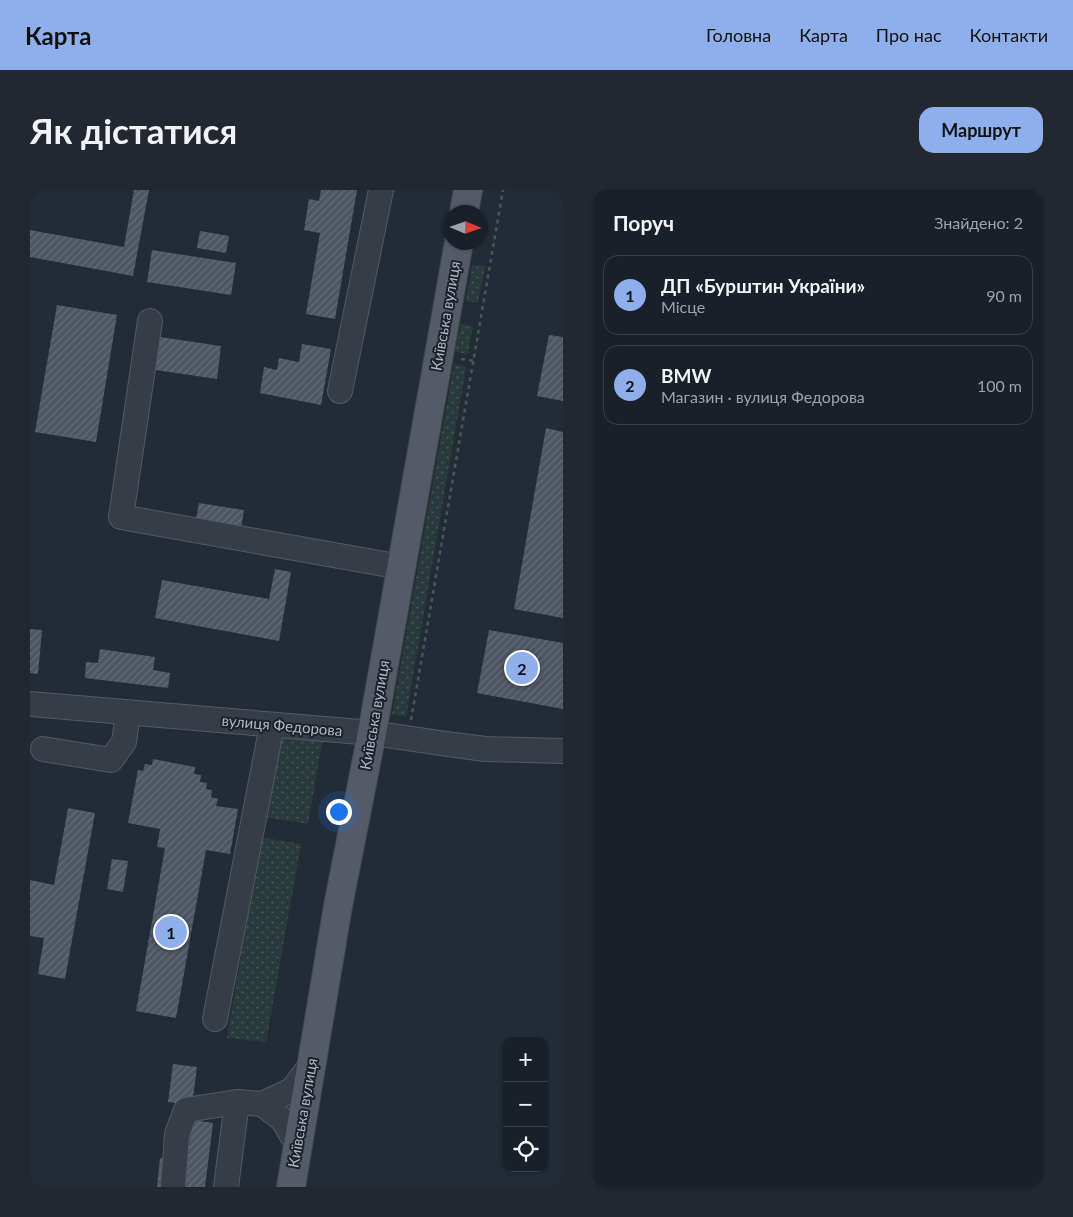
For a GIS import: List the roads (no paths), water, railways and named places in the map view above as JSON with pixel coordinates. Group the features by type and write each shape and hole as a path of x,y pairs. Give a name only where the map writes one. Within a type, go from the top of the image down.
{"main road":[{"path":"465,205 468,190"},
{"name":"Київська вулиця","path":"291,1187 338,906 372,733 458,250"}],"street":[{"path":"340,391 381,190"},
{"path":"150,321 121,516 402,567"},
{"name":"вулиця Федорова","path":"30,704 372,733 485,749 563,751"},
{"path":"43,749 111,760 124,742 128,713"},
{"path":"215,1019 272,725"},
{"path":"173,1187 177,1134 186,1110 238,1102 262,1104 292,1090 311,1065"},
{"path":"226,1187 238,1102"},
{"path":"262,1104 283,1120 298,1146"}],"place":[{"name":"BMW","path":"522,668"},
{"name":"ДП «Бурштин України»","path":"171,932"}]}
